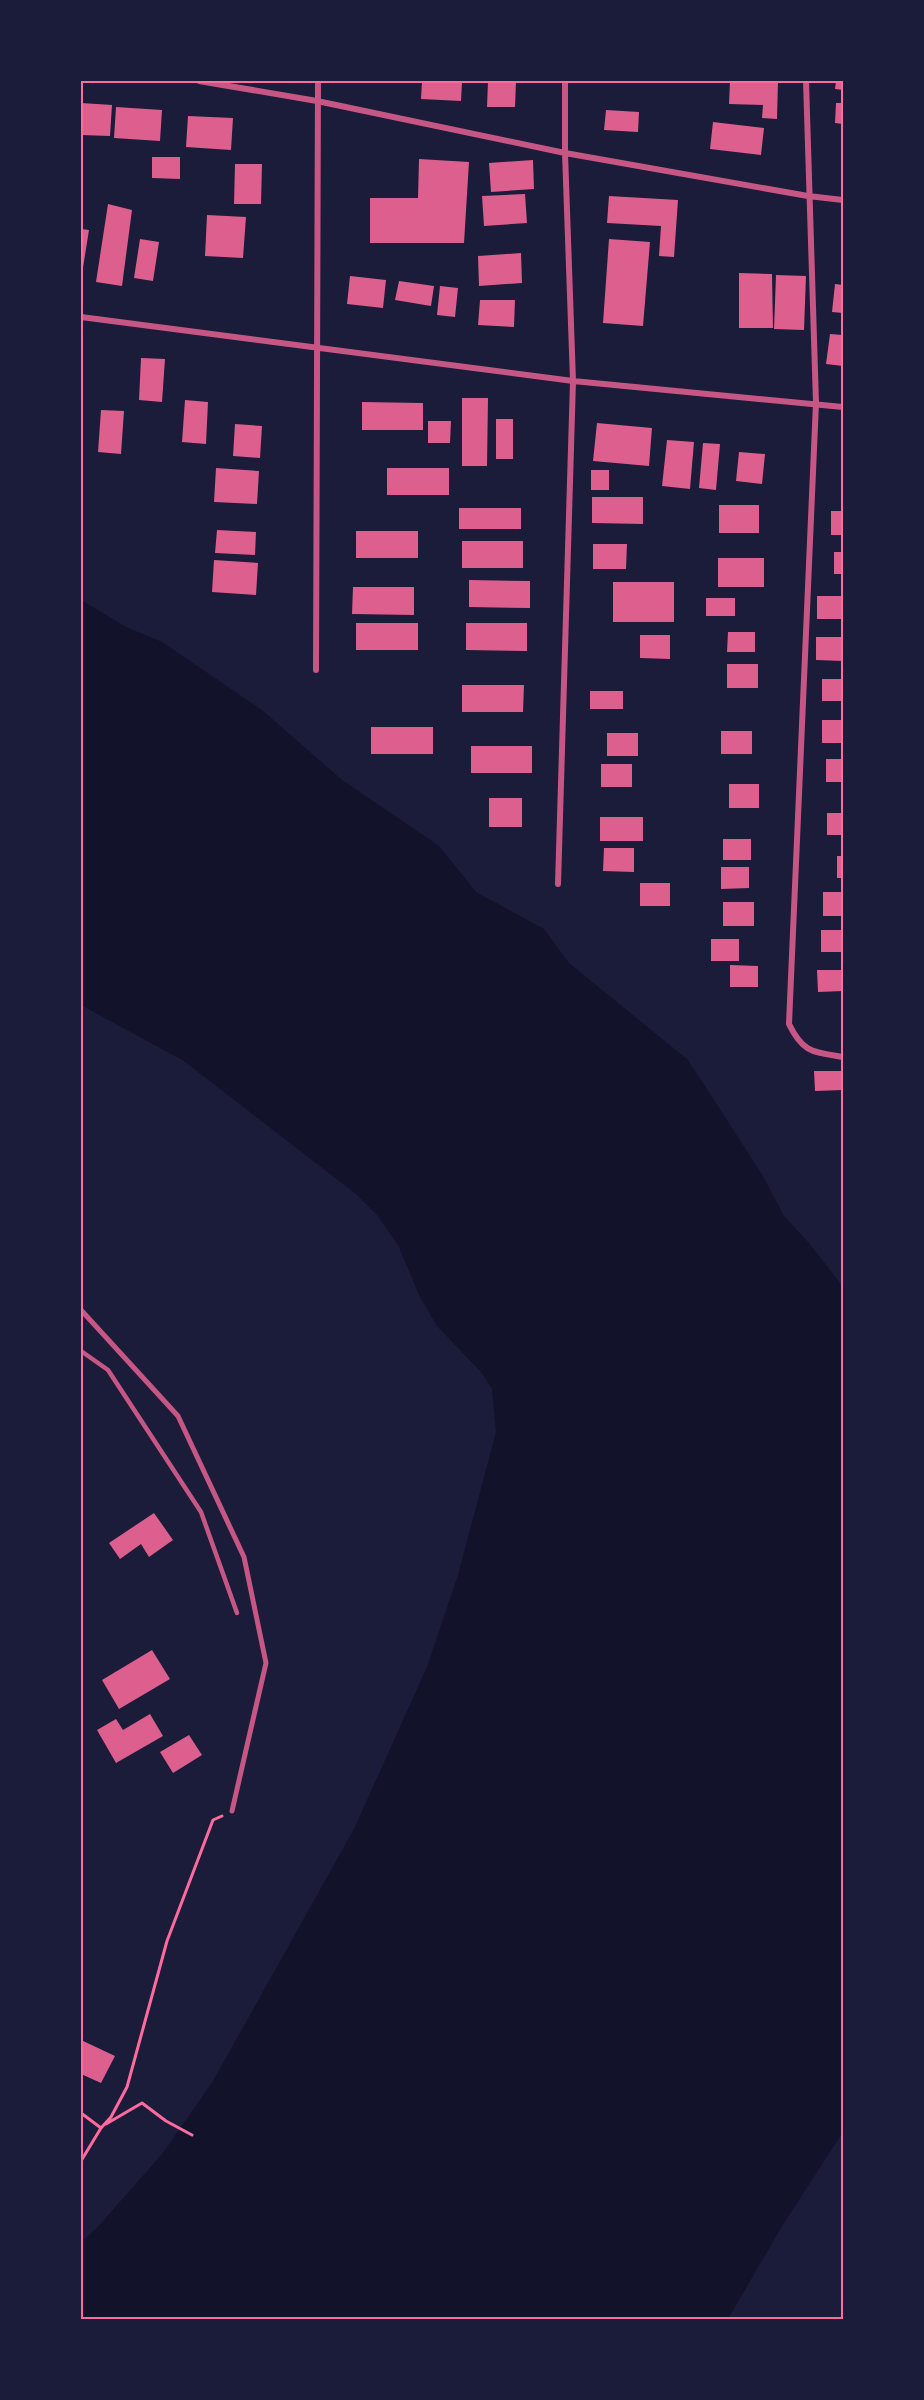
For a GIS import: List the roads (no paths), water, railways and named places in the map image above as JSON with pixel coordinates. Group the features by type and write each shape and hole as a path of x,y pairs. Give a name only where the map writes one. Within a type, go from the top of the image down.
{"street":[{"path":"199,81 317,101 565,153 808,196 843,200"},
{"path":"316,670 318,81"},
{"path":"558,884 573,381 565,153 565,81"},
{"path":"806,81 816,404 789,1024 797,1040 812,1052 843,1057"},
{"path":"81,317 573,381 843,407"},
{"path":"81,1310 178,1416 244,1557 266,1663 232,1811"}],"lane":[{"path":"81,1351 108,1370 201,1512 237,1614"}]}
